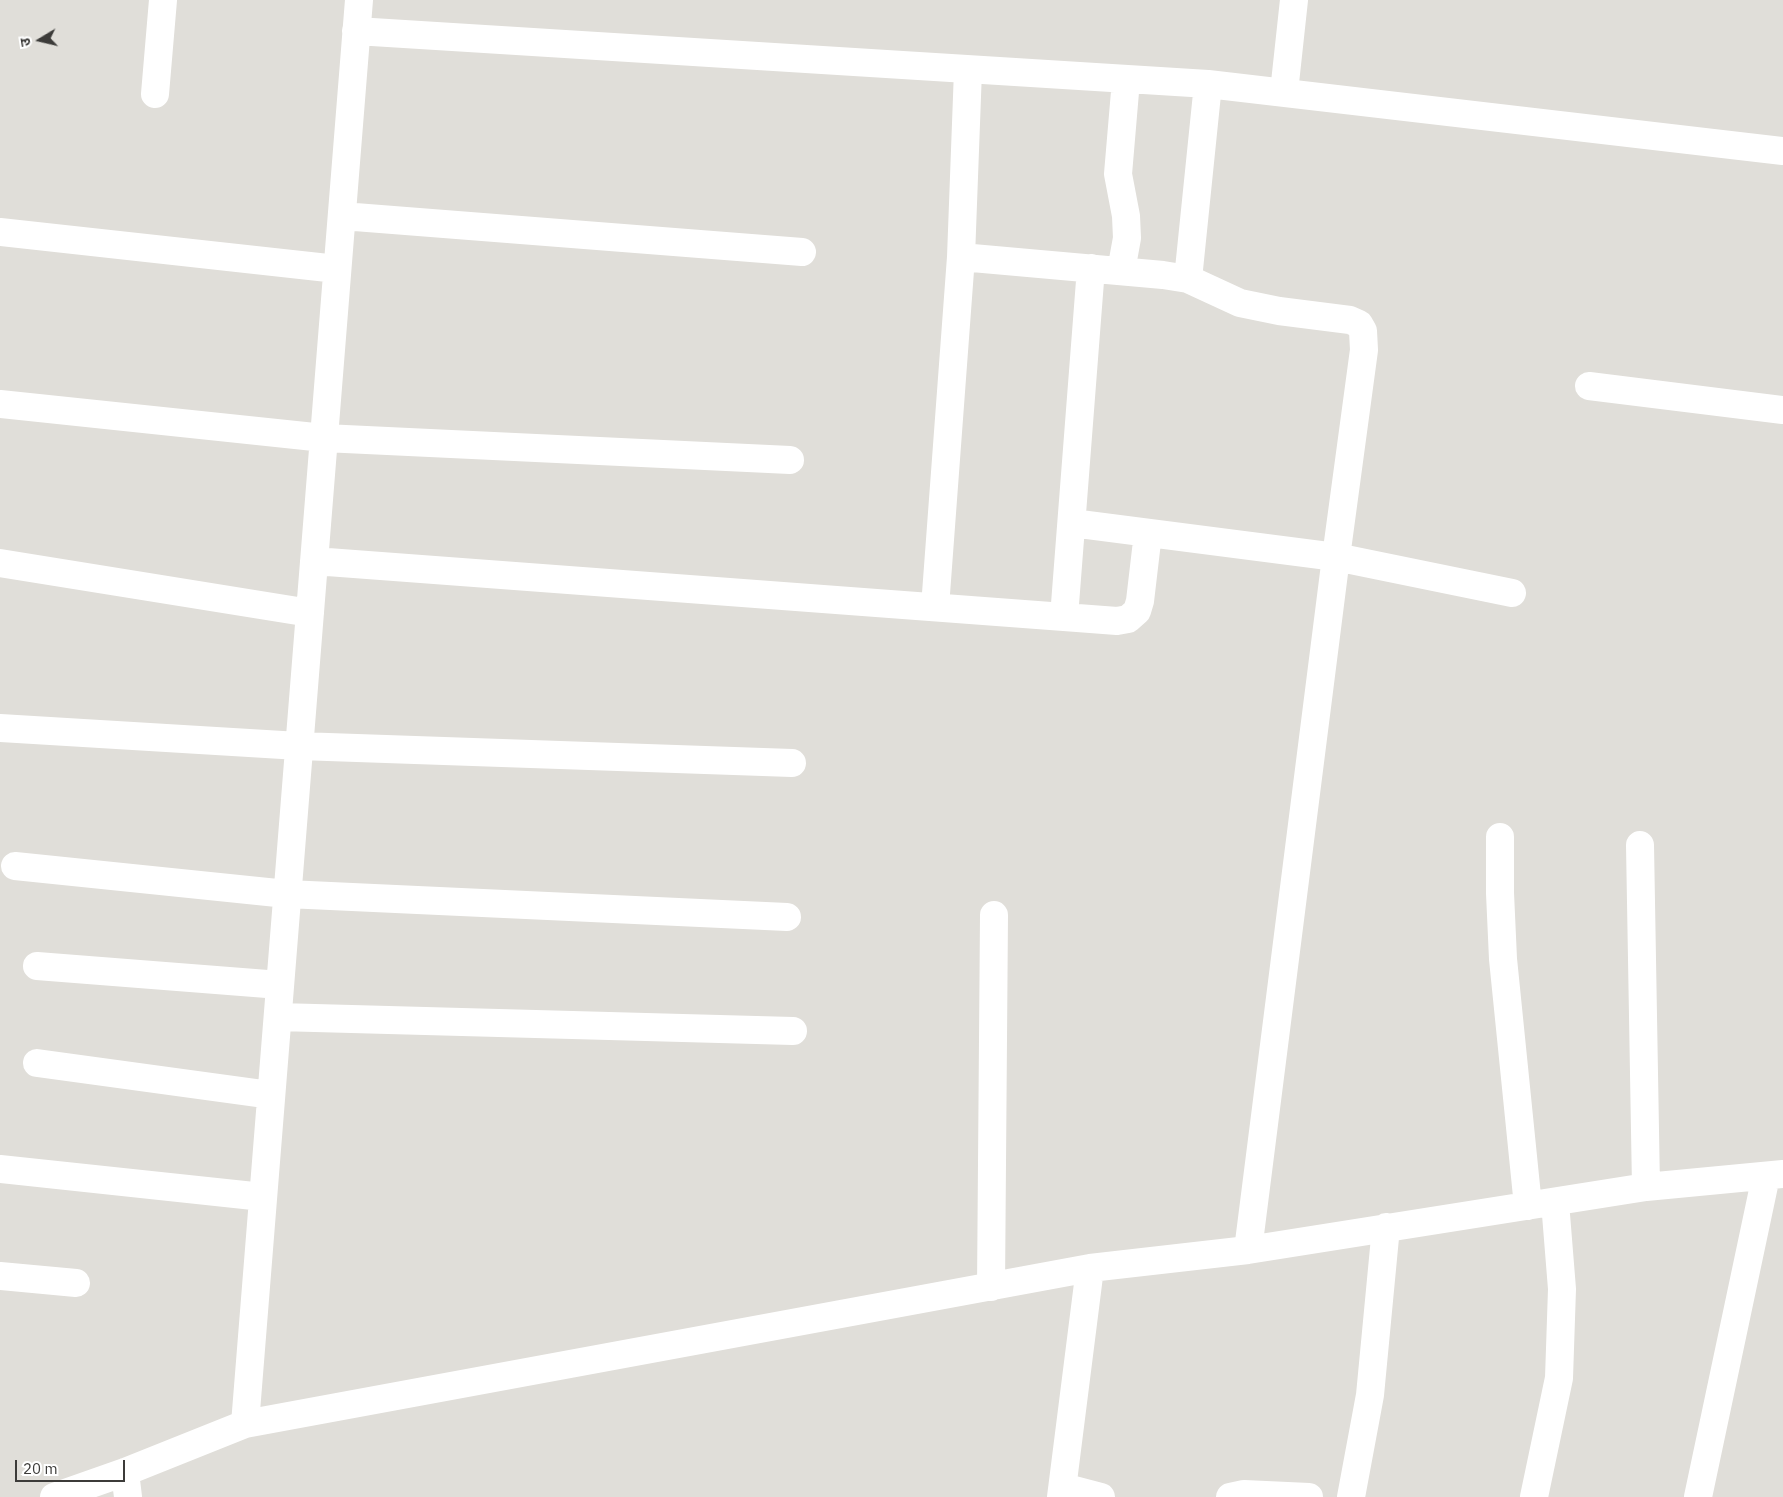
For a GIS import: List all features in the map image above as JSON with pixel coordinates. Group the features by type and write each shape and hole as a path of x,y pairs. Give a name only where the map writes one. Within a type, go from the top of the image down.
{"street":[{"path":"155,94 163,0"},
{"path":"245,1424 359,0"},
{"path":"1284,92 1294,0"},
{"path":"356,31 1208,84 1783,151"},
{"path":"935,607 962,257 968,70"},
{"path":"1121,271 1127,238 1118,174 1126,80"},
{"path":"1188,280 1208,84"},
{"path":"342,216 802,252"},
{"path":"0,232 337,269"},
{"path":"962,257 1163,275 1188,280 1240,303 1280,311 1350,320 1358,324 1363,331 1364,350 1248,1250"},
{"path":"1064,617 1092,268"},
{"path":"1589,386 1783,410"},
{"path":"0,404 324,438 790,460"},
{"path":"1072,523 1336,556 1512,593"},
{"path":"314,561 1117,621 1128,619 1137,611 1140,601 1148,533"},
{"path":"0,563 310,613"},
{"path":"0,728 299,746 792,764"},
{"path":"1500,837 1503,959 1528,1206"},
{"path":"1640,845 1646,1187"},
{"path":"15,866 287,894 787,916"},
{"path":"991,1287 994,915"},
{"path":"37,966 280,985"},
{"path":"278,1017 793,1031"},
{"path":"37,1063 271,1095"},
{"path":"0,1169 263,1197"},
{"path":"54,1497 126,1484 245,1424 1090,1268 1248,1250 1646,1187 1775,1175 1698,1497"},
{"path":"1534,1497 1559,1378 1562,1289 1556,1202"},
{"path":"1351,1497 1370,1395 1386,1228"},
{"path":"1090,1268 1062,1492 1102,1497"},
{"path":"0,1276 76,1283"},
{"path":"1230,1497 1244,1494 1309,1497"}]}
